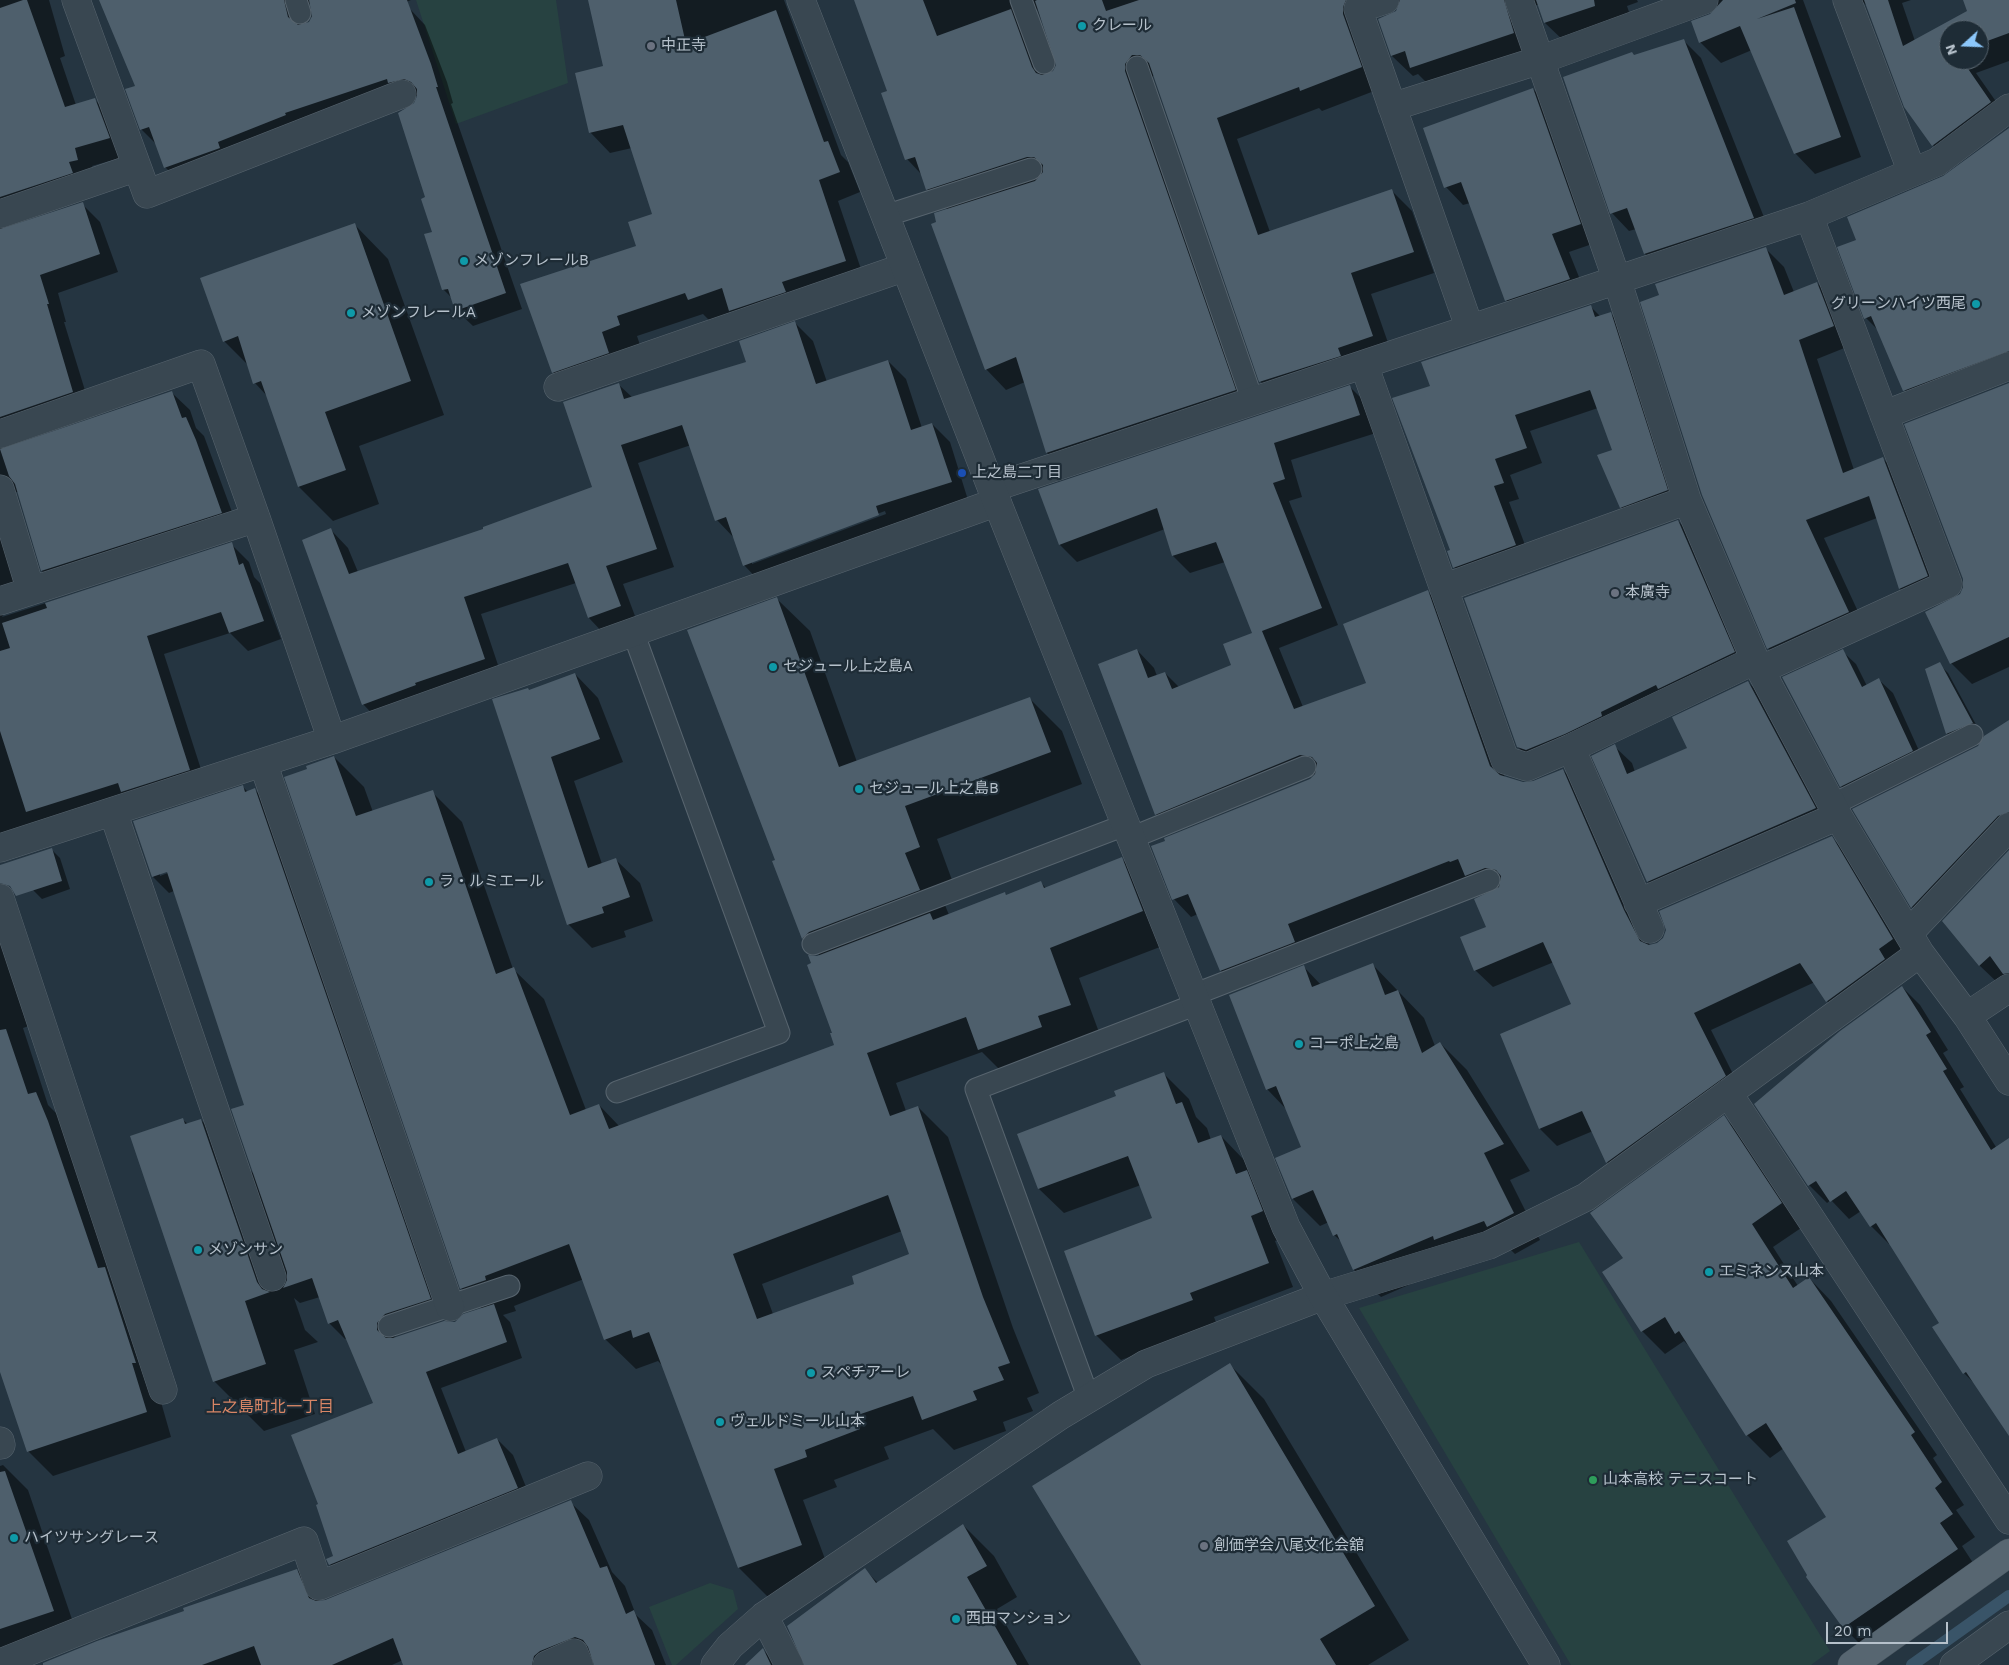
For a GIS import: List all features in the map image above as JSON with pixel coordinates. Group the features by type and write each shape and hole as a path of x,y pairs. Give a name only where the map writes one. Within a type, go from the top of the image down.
{"main road":[{"path":"1852,1665 2009,1553"}],"street":[{"path":"76,0 147,194 402,94"},
{"path":"801,0 994,495 1286,1227 1323,1296 1546,1665"},
{"path":"1385,0 1358,9 1470,329"},
{"path":"1519,0 1617,280 1687,500 1757,665 1835,810 1914,943 1967,1016 2009,1081"},
{"path":"1392,107 1540,60 1704,0"},
{"path":"1847,0 1912,172"},
{"path":"0,848 332,740 633,632 994,495 1253,402 1809,216 1937,162 2009,108"},
{"path":"0,214 137,167"},
{"path":"1364,365 1505,760 1527,767 1757,665 1948,584 1809,216"},
{"path":"558,387 905,267"},
{"path":"0,434 201,364 332,740"},
{"path":"1884,415 2009,366"},
{"path":"0,489 31,591"},
{"path":"1444,588 1687,500"},
{"path":"0,601 256,518"},
{"path":"1571,748 1650,929"},
{"path":"263,763 450,1307"},
{"path":"1638,903 1835,810"},
{"path":"113,812 272,1277"},
{"path":"714,1665 730,1646 764,1616 970,1476 1088,1399 1146,1364 1323,1296 1489,1244 1586,1197 1728,1093 1914,943 2009,827"},
{"path":"0,898 163,1390"},
{"path":"1967,1016 2009,988"},
{"path":"1728,1093 2009,1520"},
{"path":"0,1662 304,1541 319,1586 588,1476"},
{"path":"764,1616 789,1665"},
{"path":"1954,1665 2009,1625"},
{"path":"548,1665 574,1653 579,1665"}],"lane":[{"path":"1021,0 1044,63"},
{"path":"1137,67 1253,402"},
{"path":"885,216 1031,169"},
{"path":"617,1092 779,1033 633,632"},
{"path":"1835,810 1972,735"},
{"path":"813,944 1305,767"},
{"path":"1088,1399 976,1089 1490,880"},
{"path":"389,1326 509,1286"}],"green space":[{"path":"416,0 556,0 568,83 456,124"},
{"name":"山本高校 テニスコート","path":"1579,1242 1830,1651 1811,1665 1571,1665 1359,1308"},
{"path":"710,1583 733,1590 738,1609 676,1665 672,1665 649,1607"}],"building":[{"path":"27,0 65,107 95,98 110,138 75,148 78,160 69,162 73,173 0,197 0,8"},
{"path":"99,0 284,0 288,17 298,25 309,22 312,16 309,0 407,0 431,64 438,87 436,87 506,293 455,311 448,289 442,290 424,234 432,232 421,199 425,197 398,113 414,103 417,96 417,89 411,82 404,79 388,83 387,79 285,113 286,115 218,142 220,148 164,168 149,127 140,130 125,89 135,86"},
{"path":"588,0 676,0 686,44 776,10 824,142 828,141 840,172 819,180 846,261 782,282 786,292 729,311 722,288 688,300 685,293 617,316 620,325 602,332 609,353 552,373 520,284 636,246 628,222 652,214 623,125 589,133 575,73 603,66"},
{"path":"854,0 923,0 937,36 1011,9 1032,67 1036,73 1042,75 1053,71 1056,65 1035,1 1037,0 1102,0 1106,11 1139,0 1346,0 1343,14 1362,67 1300,91 1299,87 1217,118 1258,235 1392,189 1414,252 1351,273 1373,336 1338,348 1341,356 1259,382 1149,63 1140,55 1132,55 1125,64 1125,71 1236,390 1046,453 1016,357 985,370 931,224 936,222 934,213 1035,181 1043,172 1043,165 1034,157 1027,157 926,190 915,157 905,160 881,93 887,91"},
{"path":"1400,0 1504,0 1514,33 1410,68 1405,51 1391,56 1378,19 1396,11"},
{"path":"1536,0 1594,0 1595,6 1544,23"},
{"path":"1723,0 1795,0 1796,3 1757,19 1794,7 1841,137 1794,154 1740,26 1699,43 1691,21 1710,14"},
{"path":"1864,0 1888,0 1903,46 1939,26 1939,70 1969,70 1991,102 1932,146 1904,107"},
{"path":"1963,0 2009,0 2009,33 1989,40 1989,20 1951,20 1967,11"},
{"path":"1684,39 1754,218 1644,254 1627,208 1610,214 1563,77 1632,52 1634,55"},
{"path":"1533,88 1581,224 1552,234 1570,279 1505,301 1461,182 1444,188 1423,128"},
{"path":"2009,128 2009,351 1903,391 1871,316 1864,319 1837,247 1856,240 1847,217 1943,176"},
{"path":"83,202 100,254 40,275 73,392 0,417 0,229"},
{"path":"355,223 411,381 325,412 346,470 298,487 261,381 253,384 238,336 223,342 200,278"},
{"path":"1766,247 1784,295 1817,282 1834,326 1799,340 1843,473 1883,457 1928,576 1899,589 1869,496 1806,520 1849,612 1767,649 1702,495 1640,302 1659,295 1655,284"},
{"path":"1591,305 1595,317 1611,312 1668,490 1620,508 1597,455 1612,450 1590,390 1515,415 1527,448 1495,459 1504,483 1494,486 1516,545 1453,568 1447,551 1450,550 1392,398 1430,386 1421,362"},
{"path":"795,321 816,384 888,360 911,430 932,423 952,482 876,506 879,515 743,566 726,517 715,521 682,425 621,445 657,549 606,566 621,606 588,618 568,563 464,597 485,659 415,683 416,685 362,705 302,540 331,528 349,574 483,529 483,527 592,487 563,402 619,383 624,399 746,362 739,341"},
{"path":"2009,383 2009,637 1950,664 1925,612 1960,594 1963,587 1963,579 1904,424"},
{"path":"1350,385 1360,415 1274,443 1285,479 1273,483 1322,608 1262,631 1294,709 1366,683 1343,624 1428,590 1490,766 1500,775 1523,782 1533,781 1563,769 1624,910 1640,941 1649,945 1657,943 1663,938 1666,930 1659,911 1832,836 1893,939 1879,949 1885,959 1826,1002 1800,963 1694,1013 1726,1076 1606,1163 1582,1111 1539,1129 1500,1034 1571,1004 1543,942 1474,971 1460,937 1486,927 1474,899 1499,887 1501,876 1496,870 1485,868 1465,876 1458,859 1449,861 1288,924 1295,942 1220,971 1188,894 1172,900 1151,846 1165,841 1164,838 1310,779 1315,774 1317,763 1312,757 1300,755 1155,815 1098,664 1137,649 1148,678 1165,672 1172,689 1231,665 1223,644 1252,633 1216,542 1172,556 1157,508 1059,545 1038,489"},
{"path":"172,391 182,418 186,417 196,440 222,513 41,571 15,484 9,476 0,449"},
{"path":"1678,520 1735,652 1658,689 1656,685 1601,712 1602,716 1565,734 1526,750 1517,747 1464,598"},
{"path":"232,542 239,565 243,563 264,621 229,633 221,612 147,636 190,770 121,792 118,783 26,812 0,731 0,651 10,648 2,623 47,608 45,603"},
{"path":"777,597 839,767 1030,697 1051,752 905,806 920,847 905,853 920,890 809,932 802,939 772,861 775,860 687,630"},
{"path":"1843,649 1862,687 1879,678 1913,751 1840,787 1782,677"},
{"path":"1940,662 1973,723 1946,734 1925,669"},
{"path":"575,673 600,739 551,757 588,868 616,858 630,897 602,907 604,913 567,925 492,699 528,688 529,690"},
{"path":"1748,681 1816,808 1647,882 1591,756 1615,744 1627,774 1687,748 1672,717"},
{"path":"2009,720 2009,812 1998,816 1911,908 1852,809 1978,746 1984,736"},
{"path":"334,756 356,816 433,790 496,974 514,967 570,1115 599,1104 609,1129 834,1045 830,1033 832,1033 807,965 811,963 808,955 817,956 930,913 933,920 1005,892 1006,895 1041,881 1044,888 1122,857 1143,911 1050,948 1071,1005 1038,1016 1042,1027 978,1050 966,1017 867,1053 890,1116 918,1106 983,1297 1010,1363 998,1367 1004,1380 973,1391 977,1400 922,1420 913,1396 855,1416 860,1429 805,1450 807,1457 774,1469 802,1545 738,1568 649,1332 633,1338 631,1330 604,1340 569,1244 485,1276 486,1280 460,1289 284,777 307,769 306,766","holes":["888,1195 909,1254 852,1276 854,1284 757,1319 733,1254"]},
{"path":"243,785 245,792 255,788 431,1299 385,1314 377,1323 377,1330 386,1338 393,1338 444,1321 455,1322 463,1314 494,1304 507,1342 426,1372 458,1454 497,1438 518,1488 329,1565 326,1559 333,1556 316,1505 318,1504 291,1435 373,1403 338,1320 328,1324 312,1278 283,1288 287,1280 287,1272 231,1109 244,1105 167,872 152,877 133,821"},
{"path":"52,848 62,881 16,896 10,886 0,883 0,865"},
{"path":"2009,850 2009,973 2003,974 1990,956 1979,966 1942,921"},
{"path":"1373,963 1385,995 1398,990 1422,1053 1440,1042 1504,1144 1484,1153 1514,1213 1487,1227 1484,1221 1434,1240 1433,1236 1353,1270 1337,1234 1333,1236 1313,1190 1292,1199 1275,1158 1301,1147 1276,1086 1266,1090 1229,995 1304,965 1312,987"},
{"path":"1902,986 1931,1032 1926,1035 1947,1069 1943,1071 1991,1150 2009,1138 2009,1436 1966,1372 1963,1374 1932,1327 1939,1323 1876,1223 1870,1227 1846,1191 1830,1202 1816,1181 1808,1186 1754,1104 1840,1031"},
{"path":"6,1029 28,1094 36,1092 48,1121 98,1268 105,1267 136,1363 132,1363 147,1412 27,1452 0,1372 0,1030"},
{"path":"1164,1072 1176,1104 1182,1102 1198,1143 1221,1135 1236,1174 1247,1170 1263,1211 1251,1216 1269,1263 1190,1293 1193,1300 1095,1336 1064,1251 1152,1218 1128,1156 1038,1189 1017,1134 1116,1096 1114,1091"},
{"path":"1724,1115 1782,1203 1752,1224 1793,1288 1809,1277 1915,1432 1911,1435 1942,1482 1935,1488 1953,1514 1940,1523 1958,1549 1843,1628 1806,1577 1807,1575 1787,1541 1826,1517 1766,1423 1746,1436 1679,1331 1675,1334 1665,1317 1641,1332 1602,1272 1623,1258 1590,1213"},
{"name":"メゾンサン","path":"183,1118 185,1124 201,1119 257,1282 262,1289 270,1292 245,1301 266,1364 213,1382 130,1136"},
{"name":"創価学会八尾文化会舘","path":"1230,1363 1375,1606 1320,1639 1336,1665 1141,1665 1032,1486"},
{"name":"ハイツサングレース","path":"5,1471 54,1611 0,1629 0,1472"},
{"path":"571,1500 600,1568 607,1566 626,1614 634,1610 655,1665 594,1665 588,1647 583,1640 575,1637 540,1651 534,1656 532,1665 403,1665 393,1638 332,1665 261,1665 254,1646 202,1665 43,1665 43,1663 97,1641 184,1611 183,1608 297,1569 309,1598 316,1601 325,1600"},
{"path":"963,1524 987,1566 967,1577 1017,1665 804,1665 787,1626 865,1568 876,1583"},
{"path":"763,1648 771,1665 745,1665"}],"waterway":[{"path":"1912,1665 2009,1596"}],"place":[{"name":"クレール","path":"1082,26"},
{"name":"中正寺","path":"651,46"},
{"name":"メゾンフレールB","path":"464,261"},
{"name":"グリーンハイツ西尾","path":"1976,304"},
{"name":"メゾンフレールA","path":"351,313"},
{"name":"上之島二丁目","path":"962,473"},
{"name":"本廣寺","path":"1615,593"},
{"name":"セジュール上之島A","path":"773,667"},
{"name":"セジュール上之島B","path":"859,789"},
{"name":"ラ・ルミエール","path":"429,882"},
{"name":"コーポ上之島","path":"1299,1044"},
{"name":"メゾンサン","path":"198,1250"},
{"name":"エミネンス山本","path":"1709,1272"},
{"name":"スペチアーレ","path":"811,1373"},
{"name":"ヴェルドミール山本","path":"720,1422"},
{"name":"山本高校 テニスコート","path":"1593,1480"},
{"name":"ハイツサングレース","path":"14,1538"},
{"name":"創価学会八尾文化会舘","path":"1204,1546"},
{"name":"西田マンション","path":"956,1619"}],"district":[{"name":"上之島町北一丁目","path":"270,1407"}]}
